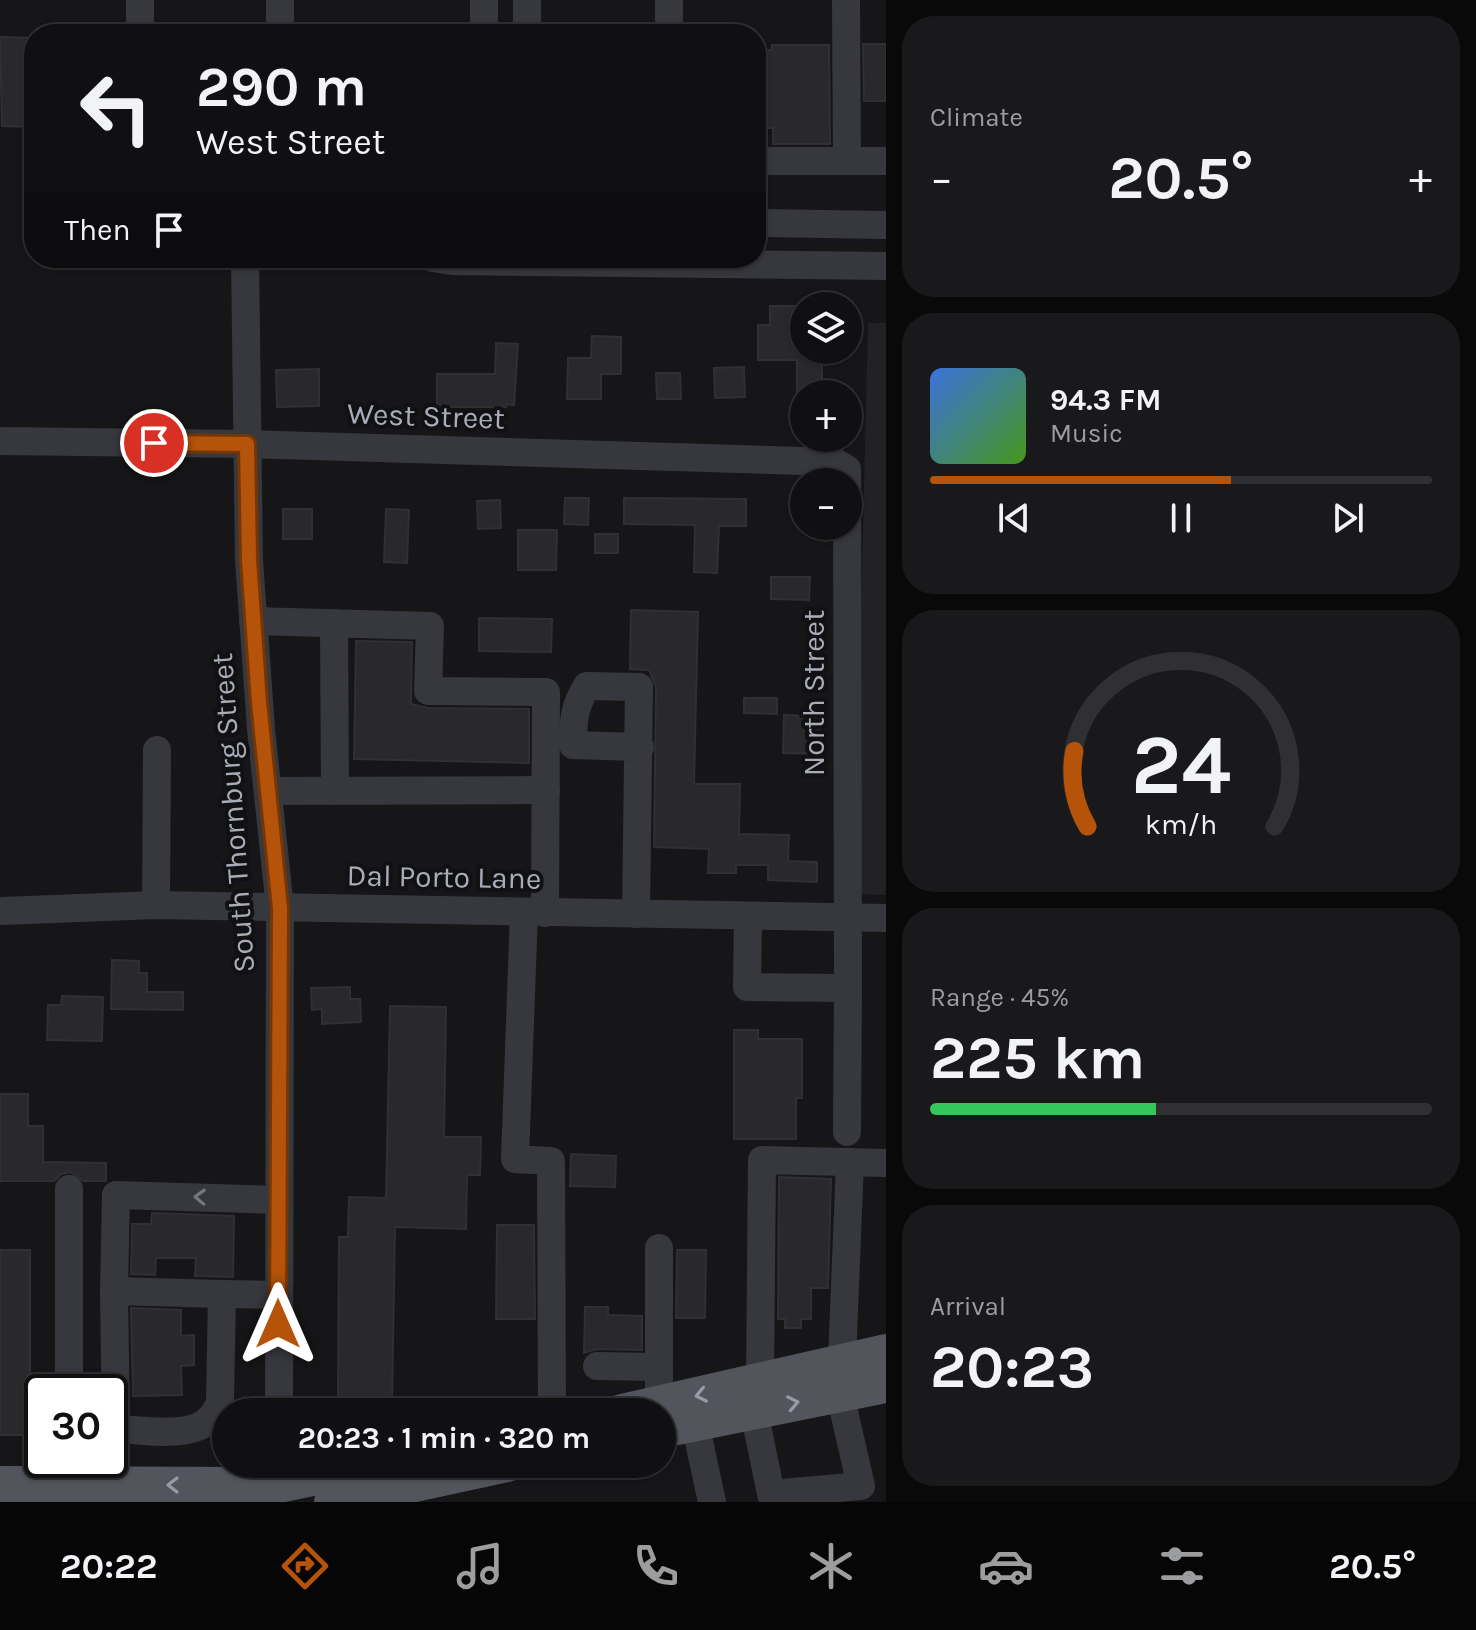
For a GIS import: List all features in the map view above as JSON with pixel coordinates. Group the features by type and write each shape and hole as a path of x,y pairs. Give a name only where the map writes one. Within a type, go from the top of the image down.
{"main road":[{"path":"676,1418 841,1377 886,1352"},
{"path":"841,1377 886,1385"},
{"path":"0,1484 34,1478"},
{"path":"92,1478 114,1484 280,1484 310,1478"},
{"path":"332,1502 443,1478"}],"street":[{"path":"140,0 140,24"},
{"path":"280,0 280,24"},
{"path":"484,0 484,24"},
{"path":"527,0 527,24"},
{"path":"669,0 669,24"},
{"path":"846,0 847,161"},
{"path":"766,161 886,161"},
{"path":"766,223 886,225"},
{"path":"766,263 886,266"},
{"name":"South Thornburg Street","path":"245,268 253,621 280,908 279,1398"},
{"name":"West Street","path":"0,441 247,444 835,462 845,468"},
{"name":"North Street","path":"847,540 847,1132"},
{"path":"253,621 430,626 428,691 546,692 546,790 515,1159 551,1161 552,1398"},
{"path":"334,623 335,791"},
{"path":"636,914 640,747"},
{"path":"156,905 157,750"},
{"path":"268,791 546,790"},
{"name":"Dal Porto Lane","path":"2,911 156,905 886,918"},
{"path":"748,916 747,987 848,988"},
{"path":"850,1162 841,1377 861,1486 771,1494 757,1396 762,1160 850,1162 886,1163"},
{"path":"69,1189 69,1374"},
{"path":"115,1374 116,1195 278,1200"},
{"path":"659,1248 659,1367 667,1398"},
{"path":"114,1291 278,1295"},
{"path":"128,1429 198,1429 214,1417 220,1401 222,1294"},
{"path":"597,1366 659,1367"},
{"path":"676,1427 712,1502"},
{"path":"114,1478 114,1484"}],"shaded area":[{"path":"868,323 886,323 886,895 854,894"}],"building":[{"path":"0,37 24,38 24,127 2,126"},
{"path":"863,44 886,44 886,101 864,101"},
{"path":"772,45 829,45 830,144 773,144 773,128 766,128 766,50 772,50"},
{"path":"770,306 790,306 790,360 758,360 758,325 770,325"},
{"path":"592,336 621,337 621,374 601,374 601,399 567,399 568,358 591,358"},
{"path":"496,343 518,344 514,405 437,407 437,374 495,374"},
{"path":"797,364 822,364 822,380 797,380"},
{"path":"744,367 745,397 715,398 714,368"},
{"path":"319,369 319,406 277,407 276,370"},
{"path":"656,373 680,373 681,399 657,399"},
{"path":"565,498 589,498 588,525 564,524"},
{"path":"624,498 746,499 746,526 719,526 717,573 694,572 695,525 624,524"},
{"path":"500,500 501,528 478,529 477,501"},
{"path":"283,509 312,509 312,539 283,539"},
{"path":"386,509 409,510 407,563 384,562"},
{"path":"518,530 557,530 556,570 518,570"},
{"path":"595,534 618,534 618,553 595,553"},
{"path":"771,577 810,577 809,600 771,599"},
{"path":"631,610 698,612 694,784 740,784 739,834 789,835 788,861 817,862 817,882 768,880 768,865 736,865 736,873 708,873 709,849 654,847 656,687 649,670 630,669"},
{"path":"479,618 552,619 551,652 479,651"},
{"path":"356,641 412,642 411,704 428,708 529,709 529,763 354,759"},
{"path":"744,698 777,698 777,714 744,713"},
{"path":"784,715 820,716 819,754 783,753"},
{"path":"112,960 139,961 139,973 147,973 147,992 183,992 183,1010 111,1009"},
{"path":"350,987 350,999 360,999 361,1022 322,1024 322,1009 312,1010 311,988"},
{"path":"62,996 103,997 102,1041 47,1040 48,1005 61,1005"},
{"path":"390,1006 446,1007 444,1137 481,1137 480,1175 467,1175 466,1229 395,1227 392,1398 338,1398 339,1237 348,1237 349,1197 386,1198"},
{"path":"734,1030 758,1030 758,1039 802,1039 802,1098 796,1098 796,1139 734,1139"},
{"path":"0,1094 28,1094 28,1126 43,1126 43,1162 106,1163 106,1181 84,1181 70,1172 61,1174 54,1181 0,1181"},
{"path":"571,1154 616,1156 615,1187 570,1186"},
{"path":"779,1177 831,1179 828,1288 811,1288 811,1319 801,1319 801,1328 785,1328 785,1319 778,1319"},
{"path":"152,1213 234,1216 233,1277 195,1276 196,1258 156,1258 155,1275 131,1274 132,1224 151,1224"},
{"path":"497,1225 534,1225 535,1319 496,1319"},
{"path":"0,1250 30,1250 30,1374 24,1374 24,1435 0,1435"},
{"path":"677,1250 706,1250 705,1318 676,1318"},
{"path":"585,1307 608,1307 608,1315 642,1316 642,1350 597,1349 584,1353"},
{"path":"131,1308 181,1310 181,1336 194,1335 194,1365 181,1366 182,1395 133,1396"}],"route":[{"path":"154,443 247,444 249,560 259,702 280,908 278,1324"}]}
